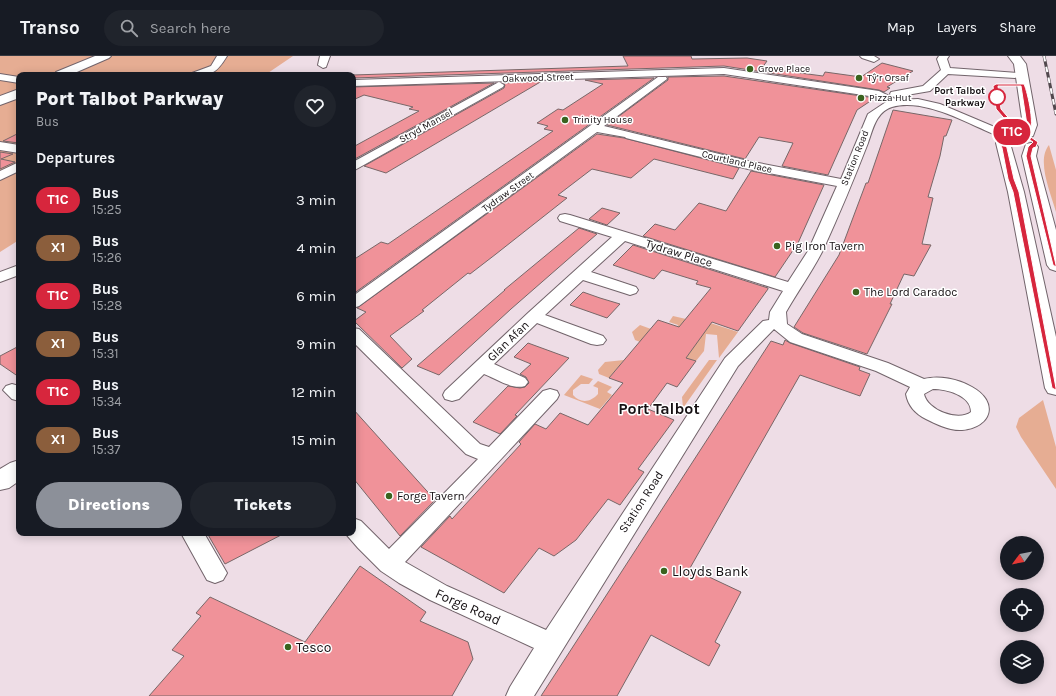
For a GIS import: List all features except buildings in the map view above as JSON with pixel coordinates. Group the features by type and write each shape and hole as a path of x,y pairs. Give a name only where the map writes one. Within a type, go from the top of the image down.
{"main road":[{"path":"67,72 105,56"},
{"path":"1014,56 1020,64 1030,125 1028,133 1029,156 1056,265"},
{"path":"0,101 16,94"},
{"path":"1002,138 1020,147 1028,141"},
{"path":"1002,138 1016,192 1056,388"},
{"path":"0,146 16,149"},
{"path":"0,481 16,471"}],"street":[{"path":"204,72 215,68 222,56"},
{"path":"944,56 942,59 946,71"},
{"name":"Oakwood Street","path":"356,83 724,71 879,94 892,98"},
{"path":"892,98 926,89 946,71 972,73 988,72 1015,75"},
{"path":"0,77 16,80"},
{"name":"Tydraw Street","path":"356,302 662,79"},
{"name":"Stryd Mansel","path":"356,165 499,85"},
{"path":"923,101 926,89"},
{"name":"Station Road","path":"519,696 550,644 731,362 769,325 778,323 776,318 778,312 816,251 873,114 892,98 940,108 1002,138"},
{"name":"Courtland Place","path":"596,128 748,165 845,184"},
{"path":"0,176 16,168"},
{"name":"Tydraw Place","path":"565,218 793,289"},
{"name":"Glan Afan","path":"452,395 534,316 623,235"},
{"path":"0,277 16,271"},
{"path":"580,274 630,290"},
{"name":"Glan Afan","path":"534,316 597,340"},
{"path":"778,323 786,332 796,338 882,367 922,386"},
{"path":"356,336 473,449 490,456"},
{"name":"Glan Afan","path":"482,366 519,382"},
{"path":"389,564 433,521 490,456 550,395"},
{"name":"Forge Road","path":"356,531 365,542 389,564 423,587 550,644"},
{"path":"194,536 215,573"}],"shaded area":[{"path":"0,56 293,56 269,72 16,72 16,242 0,252"},
{"path":"1049,145 1056,170 1056,212 1044,168 1045,152"},
{"path":"673,316 686,319 689,316 738,332 719,358 717,335 706,334 704,351 696,361 686,358 677,327 678,325 669,322"},
{"path":"640,325 651,329 640,342 635,340 632,332"},
{"path":"624,360 609,378 599,374 598,370 605,362"},
{"path":"709,360 717,360 683,408 682,397"},
{"path":"581,375 593,379 589,384 581,384 573,390 573,395 579,400 586,401 592,399 598,394 598,388 593,386 598,381 612,387 607,392 612,395 600,409 564,395"},
{"path":"1043,400 1056,447 1056,489 1021,437 1016,427 1019,418"}],"railway":[{"path":"1044,56 1056,114"}],"bus line":[{"name":"T1C","path":"1056,265 1029,156 1031,147 1034,146 1036,142 1025,135 1028,133 1030,125 1023,85 996,85 999,109 1016,133 1004,132 996,134 995,136 996,139 1003,143 1005,148 1011,179 1016,192 1056,388"}],"place":[{"name":"Grove Place","path":"750,69"},
{"name":"Tŷ’r Orsaf","path":"859,78"},
{"name":"Port Talbot Parkway","path":"997,97"},
{"name":"Pizza Hut","path":"861,98"},
{"name":"Trinity House","path":"565,120"},
{"name":"Pig Iron Tavern","path":"777,246"},
{"name":"The Lord Caradoc","path":"856,292"},
{"name":"Forge Tavern","path":"389,496"},
{"name":"Lloyds Bank","path":"664,571"},
{"name":"Tesco","path":"288,647"}],"district":[{"name":"Port Talbot","path":"659,408"}]}
